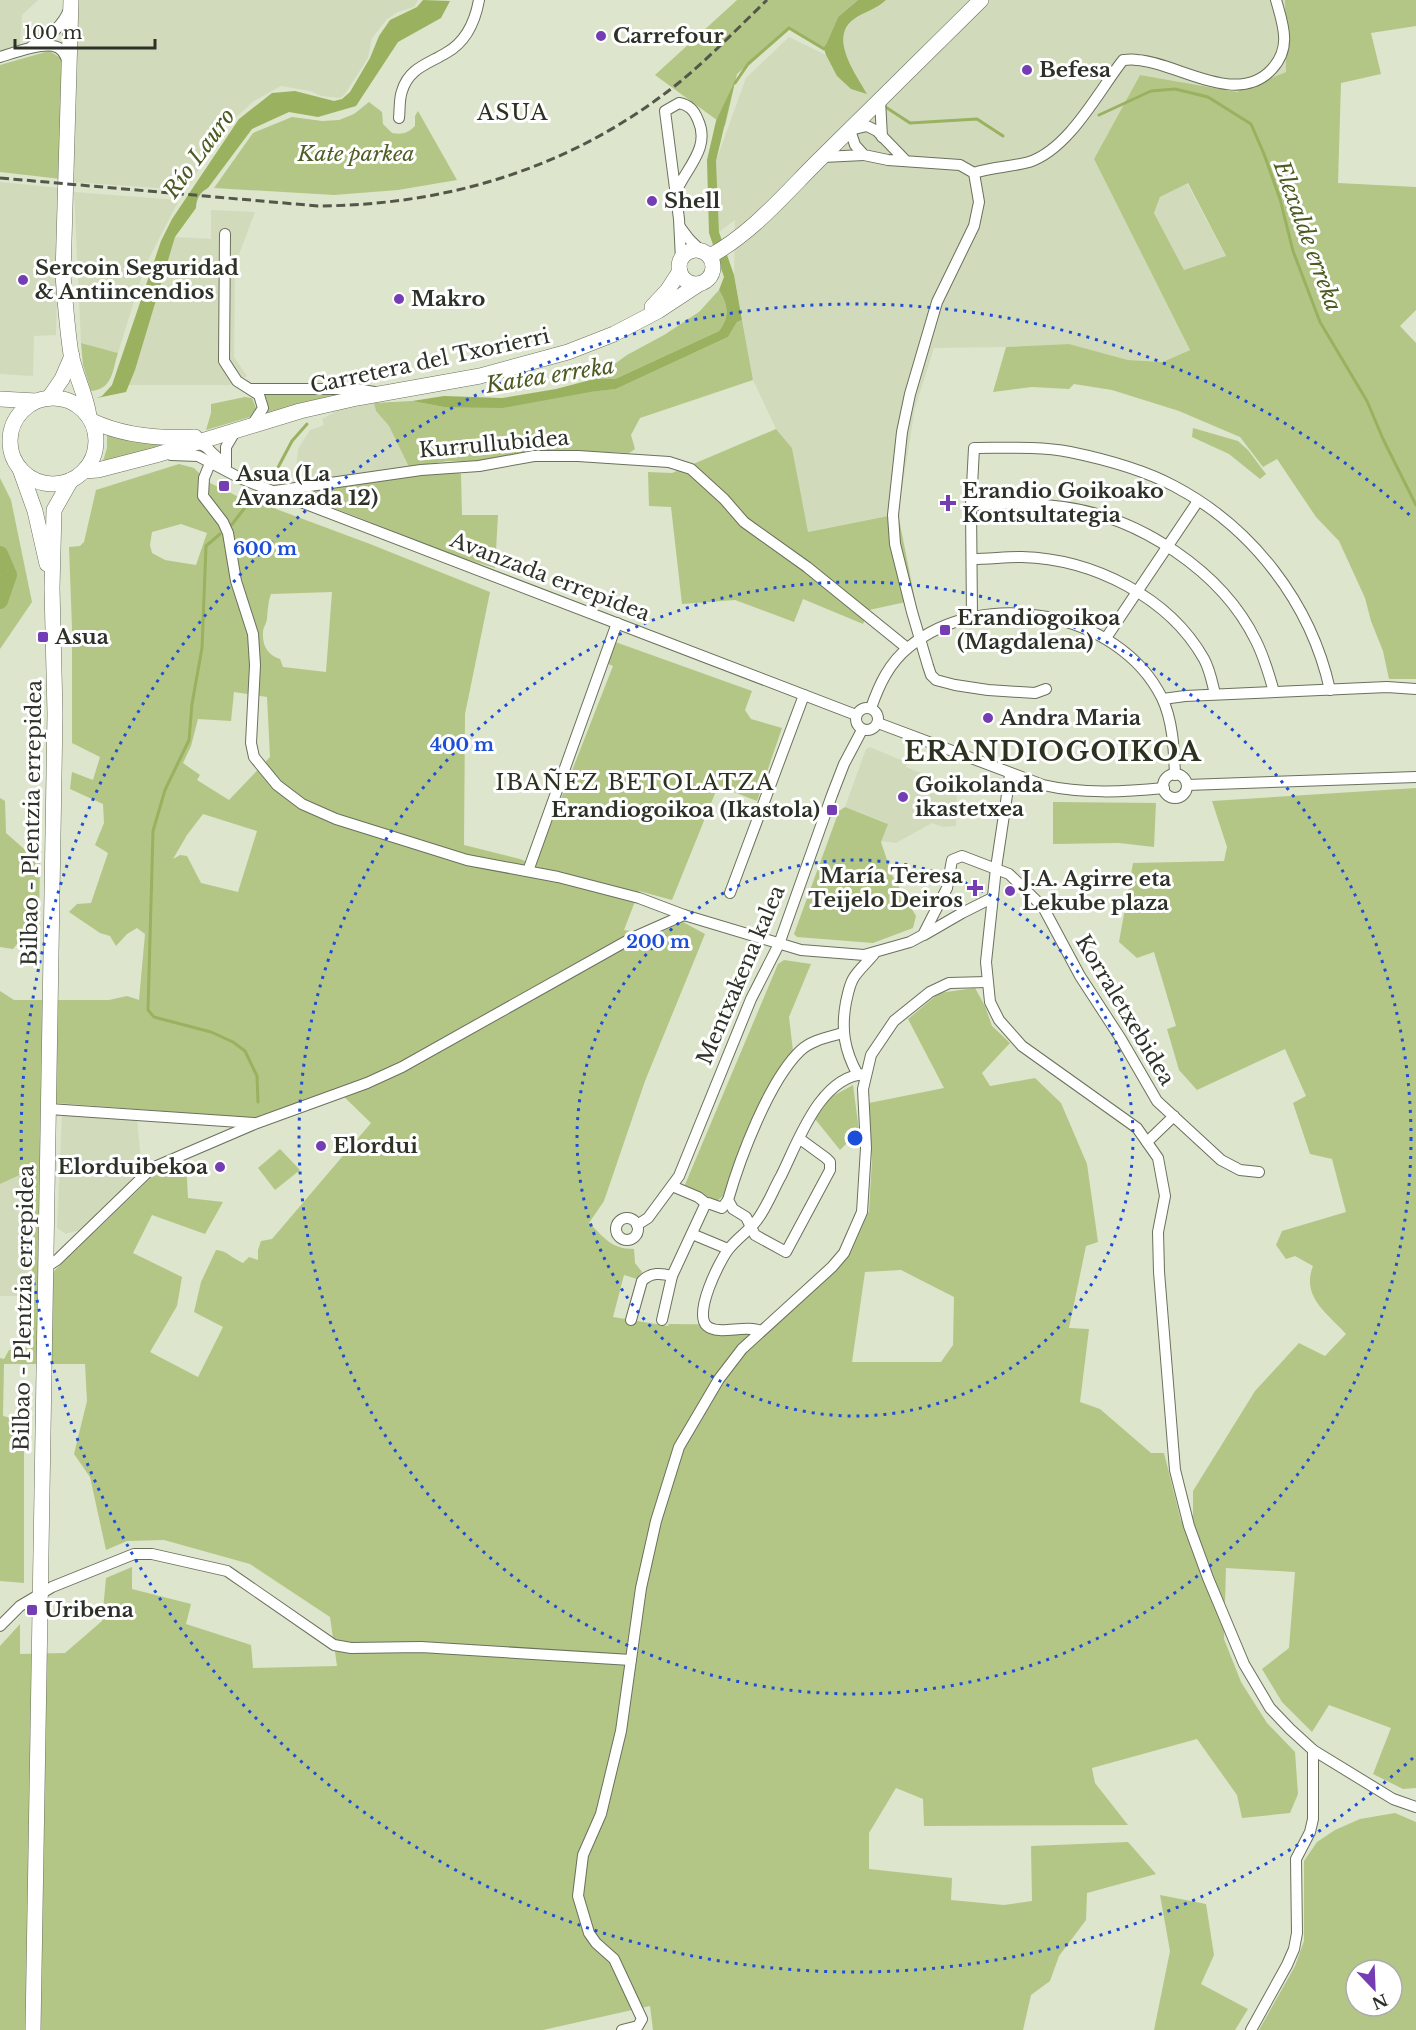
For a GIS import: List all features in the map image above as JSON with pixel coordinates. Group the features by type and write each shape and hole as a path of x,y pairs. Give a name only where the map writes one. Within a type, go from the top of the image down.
{"main road":[{"path":"768,210 705,282 699,284 685,280 681,265 687,252 705,253 727,247 768,210 981,0"},
{"path":"0,436 27,475 48,484 59,484 84,471 92,460 96,447 96,434 87,399 72,356 63,275 71,2"},
{"path":"705,253 714,267 713,273"},
{"name":"Carretera del Txorierri","path":"631,324 658,302 681,265"},
{"name":"Carretera del Txorierri","path":"189,440 229,432 300,411 443,384 529,363 595,342 658,311 699,284"},
{"path":"52,588 35,511 10,441 15,423 26,408 43,399 62,379 72,356"},
{"path":"0,399 71,401 104,427 136,434 189,440"},
{"path":"84,471 98,470 156,455 189,440"},
{"path":"52,588 54,510 70,480"},
{"name":"Bilbao - Plentzia errepidea","path":"33,2030 55,677 52,588"}],"street":[{"path":"399,118 401,93 406,81 413,71 446,54 460,43 476,16 479,0"},
{"path":"822,157 864,155 960,165 974,173 988,168 1030,161 1055,146 1075,127 1123,60 1138,59 1199,79 1228,84 1246,83 1266,76 1284,50 1285,32 1275,0"},
{"path":"24,50 54,32 65,20 71,2"},
{"path":"0,57 52,45 60,49 69,63"},
{"path":"880,100 882,137"},
{"path":"676,192 699,152 702,138 702,128 696,115 688,105 679,103 665,111 680,227 681,265"},
{"path":"864,155 855,145 850,130 867,126 877,130 906,161"},
{"path":"974,173 979,202 974,226 937,302 910,394 902,432 892,515 895,544 920,639 931,675 936,680 988,690 1035,693 1046,689"},
{"path":"680,227 705,253"},
{"path":"225,234 224,361 237,381 259,395 263,408 252,425"},
{"path":"251,389 357,389 386,393"},
{"path":"228,469 226,447 229,432"},
{"path":"189,440 206,447 228,469"},
{"path":"972,618 971,505 974,448 1068,452 1137,471 1174,486 1198,501 1246,538 1288,590 1316,641 1330,690"},
{"path":"156,455 198,456 228,469"},
{"name":"Kurrullubidea","path":"272,491 421,470 479,466 534,456 578,456 669,462 691,469 724,499 744,522 807,567 907,648"},
{"path":"211,461 204,478 203,495 223,522 228,533 236,581 253,634 255,665 251,743 254,757 277,785 302,804 336,819 467,860 528,871 639,898 684,915 801,950 874,954 910,942 992,898"},
{"name":"Avanzada errepidea","path":"228,469 272,491 856,715"},
{"path":"1106,638 1198,501"},
{"path":"971,505 1021,503 1065,507 1109,518 1168,546 1198,568 1241,616 1255,639 1274,692"},
{"path":"972,559 1023,557 1052,561 1090,570 1137,591 1167,614 1191,640 1204,660 1215,694"},
{"path":"871,708 888,670 907,648 920,639 936,630 972,618 1001,614 1035,614 1076,624 1106,638 1124,650 1141,668 1163,699 1172,735 1175,774"},
{"path":"528,871 616,623"},
{"path":"1163,699 1215,694 1387,687 1416,689"},
{"path":"730,893 804,695"},
{"path":"871,708 877,713 878,723 870,730 862,730 856,722 856,715 861,709 871,708"},
{"path":"878,723 1010,775 1062,789 1097,791 1164,788"},
{"name":"Mentxakena kalea","path":"637,1225 648,1218 679,1176 752,999 778,944 844,764 862,730"},
{"path":"1175,774 1182,776 1187,785 1185,792 1176,798 1167,794 1164,788 1166,778 1175,774"},
{"path":"1010,775 992,898 986,962 990,1002 999,1020 1022,1046 1137,1128 1158,1158 1165,1196 1158,1232 1159,1272 1174,1470 1189,1526 1208,1578 1244,1664 1270,1708 1313,1750 1393,1799 1415,1806"},
{"path":"1187,785 1416,777"},
{"name":"Korraletxebidea","path":"923,935 947,888 952,860 962,856 1009,874 1043,907 1080,976 1127,1048 1152,1094 1221,1160 1240,1170 1259,1172"},
{"path":"46,1267 57,1260 152,1168 257,1123 385,1075 632,938 684,915"},
{"path":"622,2030 638,2026 642,2019 615,1959 596,1943 589,1933 578,1896 584,1855 601,1814 621,1731 640,1588 653,1532 679,1447 720,1379 742,1349 832,1267 844,1253 862,1212 866,1148 863,1089 861,1074 849,1059 843,1033 845,1005 853,978 874,954"},
{"path":"761,1331 746,1328 716,1330 708,1327 703,1318 705,1301 712,1280 728,1250 759,1218 820,1099 832,1089 861,1074 894,1021 930,992 949,983 987,982"},
{"path":"672,1186 698,1197 707,1204 722,1208 728,1200 748,1141 786,1068 800,1050 808,1044 843,1033"},
{"path":"49,1109 257,1123"},
{"path":"1147,1142 1174,1116"},
{"path":"728,1200 733,1209 746,1217 755,1235 786,1252 830,1170 830,1162 800,1139"},
{"path":"662,1320 672,1276 707,1204"},
{"path":"692,1234 728,1250"},
{"path":"631,1320 642,1281 646,1277 663,1274 672,1276"},
{"path":"0,1626 20,1606 52,1587 134,1554 152,1554 227,1571 334,1645 351,1648 422,1647 631,1660"},
{"path":"1251,2030 1294,1949 1297,1933 1296,1859 1310,1832 1313,1750"}],"shaded area":[{"path":"0,0 38,0 22,15 20,45 0,51"},
{"path":"78,0 418,0 414,7 398,12 387,19 372,38 368,58 345,94 340,98 321,96 310,91 281,86 254,101 226,126 186,190 72,182"},
{"path":"423,0 450,1 441,18 398,42 356,106 318,117 289,112 252,129 208,188 201,194 196,208 175,237 135,370 126,392 97,398 112,385 161,241 172,219 239,119 272,93 295,91 334,101 342,99 350,92 370,58 379,36 390,20 417,7"},
{"path":"858,0 886,0 854,19 847,27 844,36 847,56 867,94 851,89 837,76 824,49 838,17"},
{"path":"886,0 1285,0 1286,72 1237,92 1140,75 1094,159 1190,350 1164,362 1128,360 1069,344 934,348 915,408 898,514 807,532 792,448 776,429 753,380 734,275 735,220 719,232 716,161 746,78 789,37 826,55 838,76 851,89 866,93 843,50 843,33 852,20"},
{"path":"735,81 716,161 719,232 734,275 742,320 737,322 728,337 616,389 502,408 444,407 412,401 444,396 502,398 556,389 594,379 615,379 719,331 726,316 724,301 719,290 724,277 709,233 707,160 716,121"},
{"path":"0,182 60,188 56,335 34,336 33,376 0,374"},
{"path":"1187,183 1226,257 1184,271 1154,213 1160,197"},
{"path":"74,192 179,200 145,266 118,353 81,343"},
{"path":"211,210 255,212 235,265 234,357 247,376 230,385 128,385 175,237 211,239"},
{"path":"374,403 376,411 389,426 409,467 315,480 295,480 298,449 310,430 324,425 322,419 338,410"},
{"name":"Goikolanda ikastetxea","path":"870,747 908,763 906,767 924,774 922,779 940,786 942,781 957,787 956,826 943,827 932,823 896,843 881,841 887,823 845,807 866,749"},
{"path":"62,1114 137,1119 142,1171 80,1230 66,1234 57,1228"},
{"path":"22,1174 31,1174 33,1296 0,1296 0,1184"}],"green space":[{"path":"737,0 858,0 838,17 824,49 789,29 737,74 725,126 655,75"},
{"path":"1285,0 1416,0 1416,26 1371,33 1381,74 1341,83 1338,183 1416,187 1416,310 1400,326 1416,343 1416,679 1389,679 1383,651 1365,598 1339,541 1316,517 1277,459 1263,467 1240,437 1179,411 1112,390 1074,384 1069,389 1032,387 993,392 1006,347 1069,344 1128,360 1163,362 1190,350 1094,159 1140,75 1237,92 1286,72","holes":["1188,183 1226,256 1184,270 1154,213 1160,197"]},
{"path":"49,51 61,58 61,179 0,172 0,65"},
{"name":"Kate parkea","path":"369,102 382,112 383,124 392,133 402,134 415,126 415,116 418,111 457,180 398,190 334,195 214,188 253,133 292,117 322,121 339,120 354,114"},
{"path":"719,290 724,301 726,316 719,331 615,379 594,379 627,355 664,335 699,312"},
{"path":"742,320 753,380 640,418 631,435 635,449 629,453 559,450 519,453 480,462 448,461 409,467 389,426 376,411 374,403 412,401 444,407 616,389 728,337 737,322"},
{"path":"81,343 118,353 108,383 98,390 91,391 83,365"},
{"path":"265,395 341,395 266,416 269,408"},
{"path":"245,397 252,398 256,408 250,417 206,430 211,404"},
{"path":"1193,428 1238,441 1248,450 1266,474 1260,479 1229,454 1192,437"},
{"path":"776,429 792,448 808,532 898,514 915,600 869,610 863,624 803,599 794,622 735,600 682,604 671,507 649,506 648,472 672,473"},
{"path":"107,435 164,445 164,447 103,461 107,448"},
{"path":"179,464 194,468 208,482 243,499 260,503 370,544 490,592 465,714 464,845 535,865 613,666 599,660 607,639 752,691 745,710 751,719 782,728 757,801 718,786 672,900 639,891 624,930 655,935 683,922 705,934 645,1081 604,1201 589,1223 614,1245 634,1249 635,1263 642,1272 637,1279 624,1275 613,1317 668,1326 669,1324 774,1325 824,1280 851,1252 869,1211 872,1160 869,1103 944,1088 908,1019 939,993 975,988 992,1026 1010,1043 982,1073 990,1086 1035,1078 1061,1103 1087,1164 1098,1242 1086,1246 1069,1328 1089,1329 1080,1402 1100,1409 1151,1453 1164,1453 1181,1521 1193,1515 1193,1491 1255,1391 1299,1343 1325,1356 1346,1334 1313,1296 1310,1277 1313,1266 1295,1256 1286,1259 1276,1245 1282,1231 1346,1212 1332,1159 1310,1154 1293,1103 1306,1096 1285,1049 1197,1090 1179,1070 1167,1029 1176,1026 1154,952 1137,958 1119,942 1133,863 1224,861 1227,847 1212,801 1416,788 1416,1788 1403,1789 1373,1774 1391,1728 1329,1705 1312,1732 1282,1702 1262,1669 1289,1648 1295,1572 1226,1568 1224,1639 1241,1682 1267,1723 1295,1752 1298,1794 1290,1813 1242,1818 1237,1795 1197,1739 1092,1768 1095,1783 1128,1825 924,1826 923,1799 896,1788 869,1833 869,1869 952,1878 951,1900 1004,1905 1032,1901 1031,1846 1128,1842 1156,1874 1087,1893 1086,1920 1059,1956 1050,1981 1031,1995 1023,2030 653,2030 650,2006 543,2030 0,2030 0,1646 20,1624 20,1654 65,1653 102,1621 106,1578 132,1567 132,1589 191,1604 186,1624 251,1645 253,1668 337,1666 330,1617 250,1564 164,1540 127,1541 106,1550 90,1477 74,1454 87,1401 85,1364 4,1364 3,1416 24,1421 24,1583 0,1581 0,1358 4,1359 9,1350 33,1347 31,1174 22,1174 0,1184 0,991 14,1000 109,1000 127,996 139,1000 145,934 137,928 127,934 116,946 110,936 100,933 69,912 77,904 91,903 108,853 95,845 104,823 103,804 70,789 72,772 93,780 100,757 72,743 69,547 80,546 84,542 96,490","holes":["181,524 207,533 196,565 165,560 152,553 150,545 152,532","332,592 326,672 283,667 280,659 272,655 264,642 263,632 271,594","234,692 267,697 270,757 229,800 197,780 200,775 183,763 191,746 198,719 231,721","203,814 257,831 238,892 201,883 187,856 180,855 173,859","336,1089 371,1123 272,1239 261,1241 258,1260 249,1257 243,1263 223,1251 216,1250 201,1282 194,1312 223,1327 198,1377 150,1352 177,1306 182,1277 133,1253 152,1215 205,1234 223,1202 188,1198 186,1160 155,1174 52,1273 56,1103 254,1118","901,1270 954,1297 953,1345 941,1362 852,1362 865,1272"]},
{"path":"452,471 461,474 462,515 498,515 495,568 446,552 302,497 305,489"},
{"path":"0,478 11,500 32,602 0,649"},
{"path":"0,798 5,801 6,833 40,863 39,917 13,949 0,947"},
{"path":"1053,802 1156,803 1154,847 1119,843 1053,844"},
{"path":"845,807 888,824 881,842 892,875 916,916 913,928 873,943 797,937 794,934 839,811"},
{"path":"784,960 811,964 789,1017 793,1051 752,1121 723,1196 717,1201 684,1187 778,964"},
{"path":"853,1085 859,1131 840,1150 815,1119 831,1097"},
{"path":"280,1149 300,1170 275,1190 258,1168"},
{"path":"1395,1813 1416,1822 1416,2030 1259,2030 1295,1966 1304,1941 1304,1861 1317,1842 1335,1830 1360,1819"},
{"path":"1160,1895 1206,1904 1214,1955 1201,1984 1248,2009 1235,2030 1154,2030 1170,1951"}],"waterway":[{"name":"Katea erreka","path":"735,83 748,64 789,28 824,49 827,46"},
{"name":"Elexalde erreka","path":"1099,115 1151,91 1175,89 1208,97 1251,124 1280,199 1293,251 1320,322 1367,401 1416,505"},
{"name":"Elexalde erreka","path":"884,106 910,123 977,119 1003,136"},
{"path":"274,475 292,441 307,424"},
{"path":"230,527 250,501"},
{"path":"220,534 206,546 202,648 192,704 189,740 165,790 153,831 148,1010 154,1017 211,1032 233,1042 245,1051 257,1076 258,1102"},
{"name":"Río Lauro","path":"0,554 9,575 0,601"}],"railway":[{"path":"0,178 318,206 368,204 416,198 464,188 510,175 555,158 641,111 681,81 714,52 767,0"}],"place":[{"name":"Carrefour","path":"601,36"},
{"name":"Befesa","path":"1027,70"},
{"name":"Shell","path":"652,201"},
{"name":"Sercoin Seguridad & Antiincendios","path":"23,280"},
{"name":"Makro","path":"399,299"},
{"name":"Asua (La Avanzada 12)","path":"224,486"},
{"name":"Erandio Goikoako Kontsultategia","path":"948,503"},
{"name":"Erandiogoikoa (Magdalena)","path":"945,630"},
{"name":"Asua","path":"43,637"},
{"name":"Andra Maria","path":"988,718"},
{"name":"Goikolanda ikastetxea","path":"903,797"},
{"name":"Erandiogoikoa (Ikastola)","path":"832,810"},
{"name":"María Teresa Teijelo Deiros","path":"975,888"},
{"name":"J.A. Agirre eta Lekube plaza","path":"1010,891"},
{"name":"Elordui","path":"321,1146"},
{"name":"Elorduibekoa","path":"220,1167"},
{"name":"Uribena","path":"32,1610"}],"district":[{"name":"ASUA","path":"513,112"},
{"name":"ERANDIOGOIKOA","path":"1053,752"},
{"name":"IBAÑEZ BETOLATZA","path":"635,782"}]}
